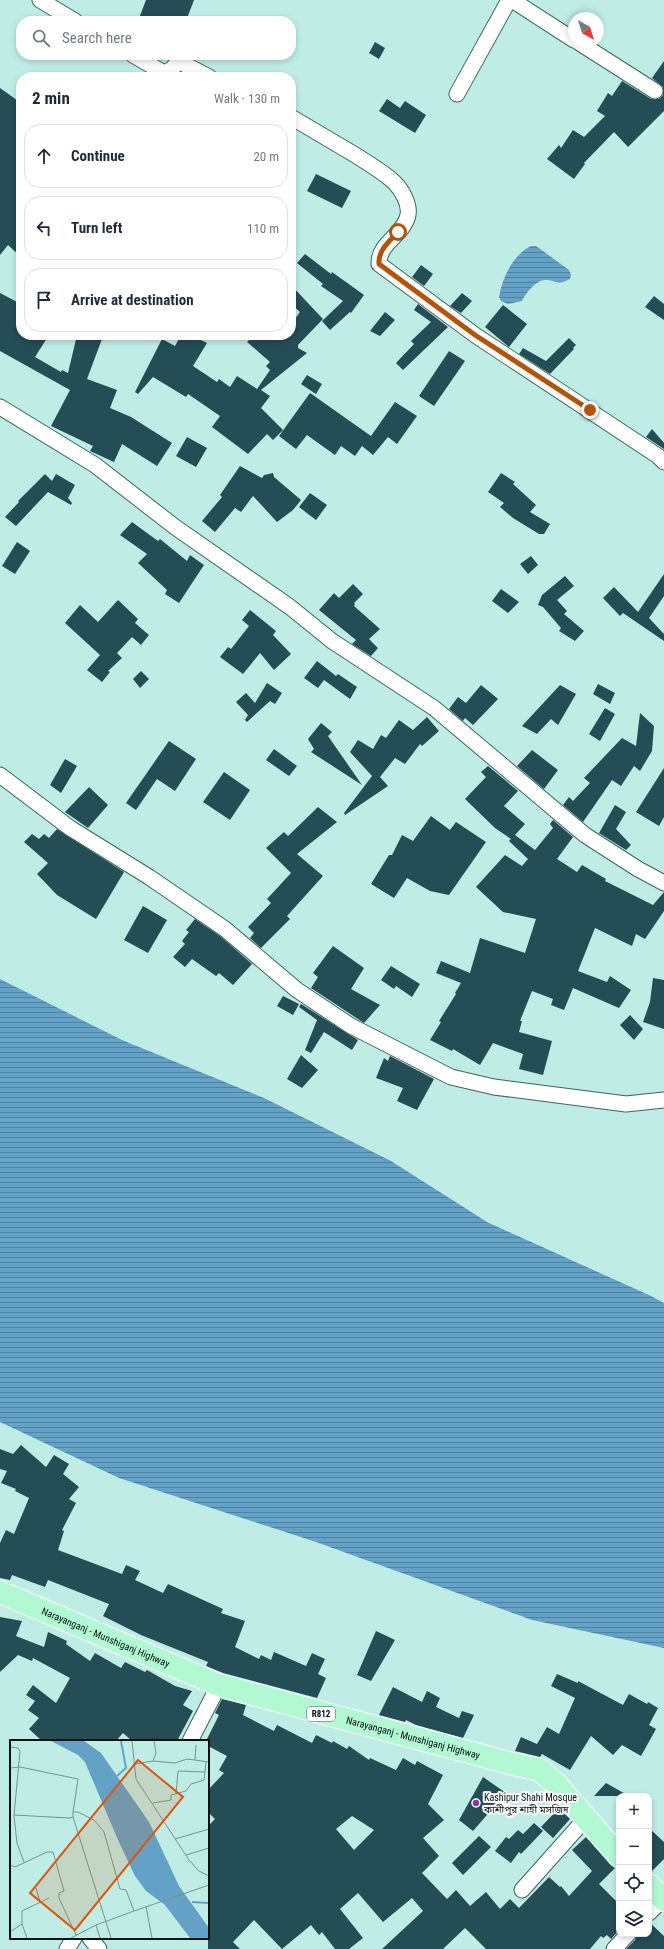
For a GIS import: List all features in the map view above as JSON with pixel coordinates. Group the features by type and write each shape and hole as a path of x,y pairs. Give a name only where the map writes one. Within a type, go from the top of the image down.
{"main road":[{"name":"Narayanganj - Munshiganj Highway","path":"0,1592 219,1685 316,1712 540,1770 556,1784 587,1817 616,1852"}],"street":[{"path":"40,0 67,16"},
{"path":"457,94 509,0"},
{"path":"512,0 568,36"},
{"path":"587,48 655,91"},
{"path":"142,60 162,72"},
{"path":"166,72 178,63 182,63 199,72"},
{"path":"296,120 376,169 395,183 406,199 408,215 398,232 382,250 379,257 379,264 475,335 633,439 664,462"},
{"path":"0,406 95,465 175,526 290,607 332,641 434,708 498,761 544,803 585,835 638,869 664,883"},
{"path":"0,775 70,828 149,877 225,929 303,994 351,1026 451,1077 494,1088 626,1104 664,1100"},
{"path":"191,1740 219,1685"},
{"path":"522,1890 587,1817"},
{"path":"614,1949 625,1937"},
{"path":"67,1949 73,1939"},
{"path":"91,1939 99,1949"}],"water":[{"path":"531,246 536,246 569,270 571,275 570,279 562,282 545,280 538,282 526,294 522,301 508,304 501,301 499,297 500,290 509,268 519,255"},
{"path":"0,979 122,1040 264,1098 391,1161 487,1222 664,1303 664,1648 532,1620 316,1542 119,1478 0,1422"}],"building":[{"path":"146,0 194,0 188,16 140,16"},
{"path":"375,42 385,48 379,59 369,53"},
{"path":"664,61 664,111 628,147 614,132 584,163 585,164 574,179 547,159 559,145 561,148 573,130 584,137 605,116 597,111 608,93 612,96 622,81 651,99 659,99 663,95 663,87 652,78"},
{"path":"0,88 16,99 16,252 8,245 0,255"},
{"path":"387,99 400,108 405,101 426,115 415,133 379,111"},
{"path":"316,174 351,191 342,208 307,191"},
{"path":"305,254 331,274 332,272 364,295 351,313 350,312 330,330 322,321 343,301 321,286 323,284 297,263"},
{"path":"421,265 433,274 424,286 412,277"},
{"path":"296,290 323,319 298,345 298,348 307,353 261,390 270,396 261,408 283,430 273,440 267,434 248,454 212,427 220,416 188,394 186,397 153,377 138,394 135,392 161,340 175,346 178,340 201,340 207,343 193,366 217,382 219,379 230,387 237,376 257,389 270,370 266,366 270,362 247,342 249,340 296,340 296,317 300,312 296,308"},
{"path":"0,293 16,301 16,340 46,340 35,357 61,372 62,370 68,373 76,340 102,340 87,379 117,390 110,408 131,417 172,443 157,466 122,444 114,462 90,451 93,446 51,426 70,390 0,351"},
{"path":"462,293 472,301 461,313 450,306"},
{"path":"654,296 664,304 664,320 645,307"},
{"path":"418,304 448,327 403,370 396,363 414,344 411,341 431,322 414,310"},
{"path":"503,305 527,324 509,347 485,327"},
{"path":"385,312 395,320 380,336 370,331"},
{"path":"569,338 576,345 573,348 574,349 550,374 519,354 523,348 546,361"},
{"path":"449,351 465,361 434,406 419,396"},
{"path":"307,375 322,384 316,394 301,384"},
{"path":"310,393 371,436 395,402 417,416 397,444 388,437 373,455 362,446 355,456 341,446 335,455 307,435 296,449 279,436"},
{"path":"652,429 664,443 664,449 646,437"},
{"path":"187,437 207,448 196,467 176,456"},
{"path":"240,466 262,478 264,475 273,473 274,477 301,500 293,510 277,522 253,496 241,512 235,508 215,532 202,521 222,497 220,495"},
{"path":"501,473 515,482 513,484 536,505 530,512 550,524 544,534 539,534 513,518 500,507 504,503 488,492"},
{"path":"45,474 52,481 56,474 75,485 68,498 72,503 71,505 48,492 16,526 5,517 19,502 18,501"},
{"path":"310,493 327,505 316,520 299,507"},
{"path":"132,522 158,541 160,539 187,561 190,555 204,565 179,603 165,594 167,590 138,563 147,554 120,535"},
{"path":"17,542 30,551 15,574 2,566"},
{"path":"531,556 538,565 528,574 520,564"},
{"path":"664,574 664,596 649,618 664,634 664,641 623,613 620,616 603,598 614,587 638,612"},
{"path":"565,576 574,586 557,600 567,611 564,614 584,631 575,641 559,631 561,628 543,607 538,605 542,595"},
{"path":"353,584 363,594 354,603 354,606 380,629 369,639 378,648 371,656 352,644 356,640 319,610 334,593 339,598"},
{"path":"501,589 519,602 508,613 492,601"},
{"path":"118,600 138,619 135,623 149,635 141,645 132,637 117,653 122,658 108,671 110,672 102,682 87,670 100,655 65,623 80,605 98,622"},
{"path":"250,610 276,631 273,635 291,654 274,670 260,653 243,674 220,657 228,647 231,649 249,626 242,620"},
{"path":"317,661 336,676 338,674 357,687 350,699 324,680 318,688 304,678"},
{"path":"141,671 149,679 140,688 133,679"},
{"path":"267,683 282,693 275,704 270,701 247,722 245,720 248,715 236,702 246,693 255,703"},
{"path":"598,684 615,693 610,704 593,694"},
{"path":"481,685 498,699 473,725 465,718 463,721 449,709 458,697 466,703"},
{"path":"560,685 576,694 558,725 551,719 537,734 522,726"},
{"path":"605,708 615,714 600,741 589,734"},
{"path":"640,713 654,726 652,751 640,771 634,766 621,786 612,780 583,822 563,805 569,797 573,801 590,783 584,778 622,738 636,746"},
{"path":"427,717 439,731 422,746 420,744 405,764 395,758 380,777 388,786 345,815 344,813 372,776 350,752 358,740 373,749 381,735 386,738 399,720 413,730"},
{"path":"321,723 332,732 328,736 362,785 311,752 314,749 308,739"},
{"path":"169,741 196,759 175,791 157,779 136,810 126,803"},
{"path":"274,749 297,766 289,776 266,760"},
{"path":"532,750 558,770 544,789 517,766"},
{"path":"65,759 77,766 61,793 50,785"},
{"path":"488,766 518,791 504,806 525,824 515,835 535,850 553,828 550,824 553,820 573,837 557,859 577,872 582,865 606,879 605,881 653,905 664,892 664,911 645,939 636,934 632,946 595,928 578,971 607,982 610,976 631,990 619,1008 573,988 564,1010 551,1005 553,999 532,991 520,1021 522,1021 519,1032 552,1041 543,1075 519,1069 523,1054 493,1043 480,1065 453,1049 452,1051 430,1040 461,983 436,973 441,961 470,973 480,938 525,953 536,919 503,912 476,887 505,855 522,866 528,859 509,841 511,839 495,828 465,799 486,777 481,772"},
{"path":"664,768 664,817 659,826 636,812"},
{"path":"224,772 250,790 230,820 203,802"},
{"path":"89,787 108,805 88,828 65,812"},
{"path":"615,805 626,812 616,829 631,845 626,850 599,833"},
{"path":"318,807 337,822 297,854 323,876 287,916 290,919 261,948 250,938 254,933 248,927 271,903 267,899 291,873 266,848 284,832 288,836"},
{"path":"431,816 450,830 456,822 486,842 449,895 430,891 407,878 394,898 371,884 389,855 392,855 402,835 413,841"},
{"path":"57,829 124,872 96,919 57,895 37,874 48,863 24,842 32,834 39,839 44,834 49,838"},
{"path":"143,906 167,920 148,953 124,940"},
{"path":"195,919 220,936 252,964 233,985 219,973 216,976 192,959 185,967 173,957 185,944 182,941 189,932 186,930"},
{"path":"333,946 364,968 351,989 380,1005 364,1023 311,988 318,977 313,973"},
{"path":"391,966 420,984 412,997 396,986 394,989 381,980"},
{"path":"653,978 664,980 664,1029 643,1022 650,1002"},
{"path":"283,996 299,1004 293,1015 277,1006"},
{"path":"301,1004 358,1040 352,1050 324,1032 311,1053 305,1050 317,1020 299,1007"},
{"path":"630,1015 643,1029 634,1040 620,1025"},
{"path":"301,1055 318,1070 302,1088 287,1079"},
{"path":"390,1056 434,1079 417,1110 397,1101 403,1088 376,1078 384,1058 388,1061"},
{"path":"21,1445 46,1467 54,1455 69,1464 63,1474 79,1487 69,1499 76,1503 62,1530 64,1531 58,1550 122,1574 126,1565 140,1571 135,1580 163,1593 168,1584 223,1609 221,1613 245,1621 235,1647 259,1659 261,1655 271,1660 274,1652 306,1666 312,1653 325,1659 318,1674 326,1678 317,1698 223,1673 206,1666 208,1662 141,1635 103,1616 109,1604 48,1580 45,1587 12,1575 10,1580 0,1578 0,1543 6,1530 14,1534 29,1498 15,1491 16,1489 1,1483 7,1471 0,1469 0,1449 13,1454"},
{"path":"0,1617 22,1621 16,1636 44,1647 48,1632 67,1641 66,1644 90,1661 95,1653 121,1668 125,1662 145,1672 147,1670 175,1686 192,1691 183,1705 193,1711 178,1740 131,1740 123,1733 117,1740 41,1740 29,1729 39,1718 28,1710 35,1701 26,1695 33,1685 56,1703 70,1678 33,1658 32,1661 18,1655 0,1672"},
{"path":"376,1631 395,1640 371,1681 357,1675"},
{"path":"557,1674 578,1683 578,1681 623,1705 629,1694 658,1708 649,1725 656,1729 641,1756 622,1745 613,1755 591,1736 570,1770 542,1754 540,1757 515,1751 521,1737 537,1744 547,1727 559,1734 575,1698 551,1686"},
{"path":"393,1687 422,1702 427,1691 440,1698 436,1707 459,1718 462,1711 474,1715 463,1738 416,1725 406,1720 405,1722 379,1715"},
{"path":"222,1699 246,1705 243,1715 274,1731 277,1725 312,1743 316,1735 332,1743 333,1741 347,1749 349,1746 369,1760 370,1758 396,1770 403,1758 415,1765 417,1761 443,1775 428,1804 444,1820 423,1838 439,1856 422,1873 447,1899 456,1890 470,1906 486,1892 500,1909 510,1899 519,1908 549,1877 560,1887 561,1886 569,1896 592,1871 572,1850 586,1837 615,1868 599,1884 616,1901 616,1933 611,1939 607,1935 603,1938 601,1936 590,1949 486,1949 465,1928 443,1949 382,1949 423,1911 412,1898 383,1922 358,1893 340,1909 363,1938 349,1949 335,1949 322,1932 319,1935 311,1925 282,1949 254,1920 233,1942 240,1949 208,1949 209,1825 215,1819 209,1813 209,1789 224,1773 219,1770 227,1756 209,1747 209,1740 206,1740 219,1715 215,1713","holes":["352,1816 374,1830 354,1850 336,1829"]},
{"name":"Kashipur Shahi Mosque কাশীপুর শাহী মসজিদ","path":"483,1777 506,1793 473,1831 459,1820"},
{"path":"606,1783 624,1793 616,1793 616,1796 594,1796"},
{"path":"559,1808 570,1819 553,1838 541,1827"},
{"path":"534,1823 543,1831 521,1854 519,1852 511,1863 495,1851 506,1837 509,1839 518,1830 523,1834"},
{"path":"652,1831 664,1842 664,1859 652,1871"},
{"path":"479,1836 491,1847 463,1875 452,1863"},
{"path":"652,1925 664,1936 664,1949 626,1949 636,1937 652,1937"}],"place":[{"name":"Kashipur Shahi Mosque কাশীপুর শাহী মসজিদ","path":"476,1803"}],"route":[{"path":"398,232 382,250 379,257 379,264 475,335 590,410"}]}
